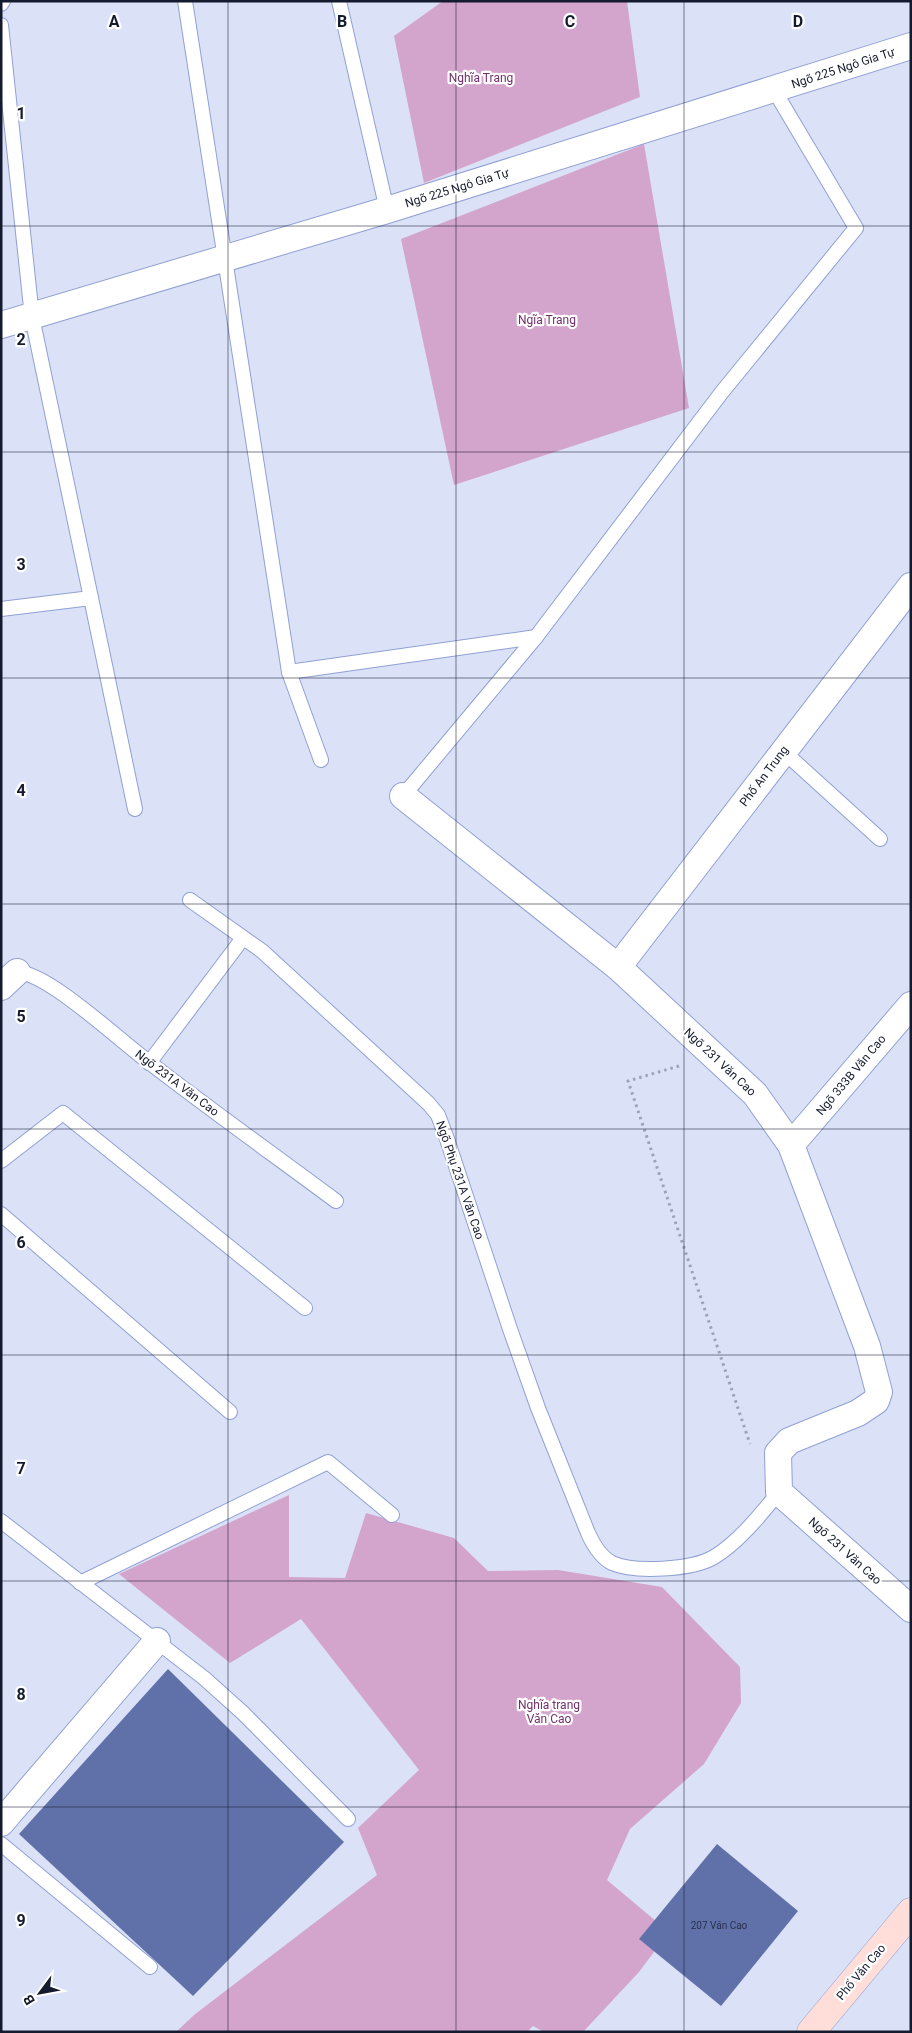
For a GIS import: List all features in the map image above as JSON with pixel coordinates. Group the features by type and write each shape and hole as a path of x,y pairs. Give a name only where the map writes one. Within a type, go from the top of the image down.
{"street":[{"name":"Ngõ 225 Ngô Gia Tự","path":"1,326 387,210 911,46"},
{"name":"Phố An Trung","path":"618,967 911,586"},
{"name":"Ngõ 231 Văn Cao","path":"403,796 618,967 755,1094 791,1145 866,1346 879,1392 876,1401 858,1413 790,1441 781,1448 778,1453 779,1492 911,1610"},
{"name":"Ngõ 333B Văn Cao","path":"791,1145 911,1005"},
{"path":"1,1823 157,1641"},
{"name":"Phố Văn Cao","path":"811,2032 911,1912"}],"lane":[{"path":"185,1 290,672 321,760"},
{"path":"339,1 387,210"},
{"path":"1,25 32,317 135,809"},
{"path":"403,796 536,637 722,392 856,228 774,90"},
{"path":"1,609 91,598"},
{"path":"290,672 536,637"},
{"path":"783,751 880,840"},
{"name":"Ngõ Phụ 231A Văn Cao","path":"190,900 262,951 438,1115 538,1408 588,1533 600,1552 611,1562 627,1568 682,1568 703,1563 715,1557 760,1516 779,1492"},
{"path":"149,1063 243,938"},
{"name":"Ngõ 231A Văn Cao","path":"9,979 29,973 51,985 149,1063 336,1201"},
{"path":"1,1161 63,1113 305,1308"},
{"path":"1,1214 230,1412"},
{"path":"80,1583 328,1462 392,1514"},
{"path":"1,1521 204,1678 348,1819"},
{"path":"1,1844 150,1967"}],"path":[{"path":"713,1055 628,1081 751,1448"}],"green space":[{"name":"Nghĩa Trang","path":"443,1 627,1 640,97 424,183 394,36"},
{"name":"Ngĩa Trang","path":"644,144 689,408 454,485 401,239"},
{"name":"Nghĩa trang Văn Cao","path":"289,1495 289,1577 345,1578 366,1513 454,1538 488,1571 558,1570 662,1587 740,1667 741,1703 704,1764 630,1829 607,1880 669,1932 639,1972 583,2032 544,2032 533,2026 527,2032 176,2032 194,2015 377,1875 358,1828 419,1770 301,1619 230,1663 119,1574"}],"building":[{"path":"168,1669 344,1842 193,1996 19,1834"},
{"path":"717,1844 798,1911 721,2006 639,1939"}]}
